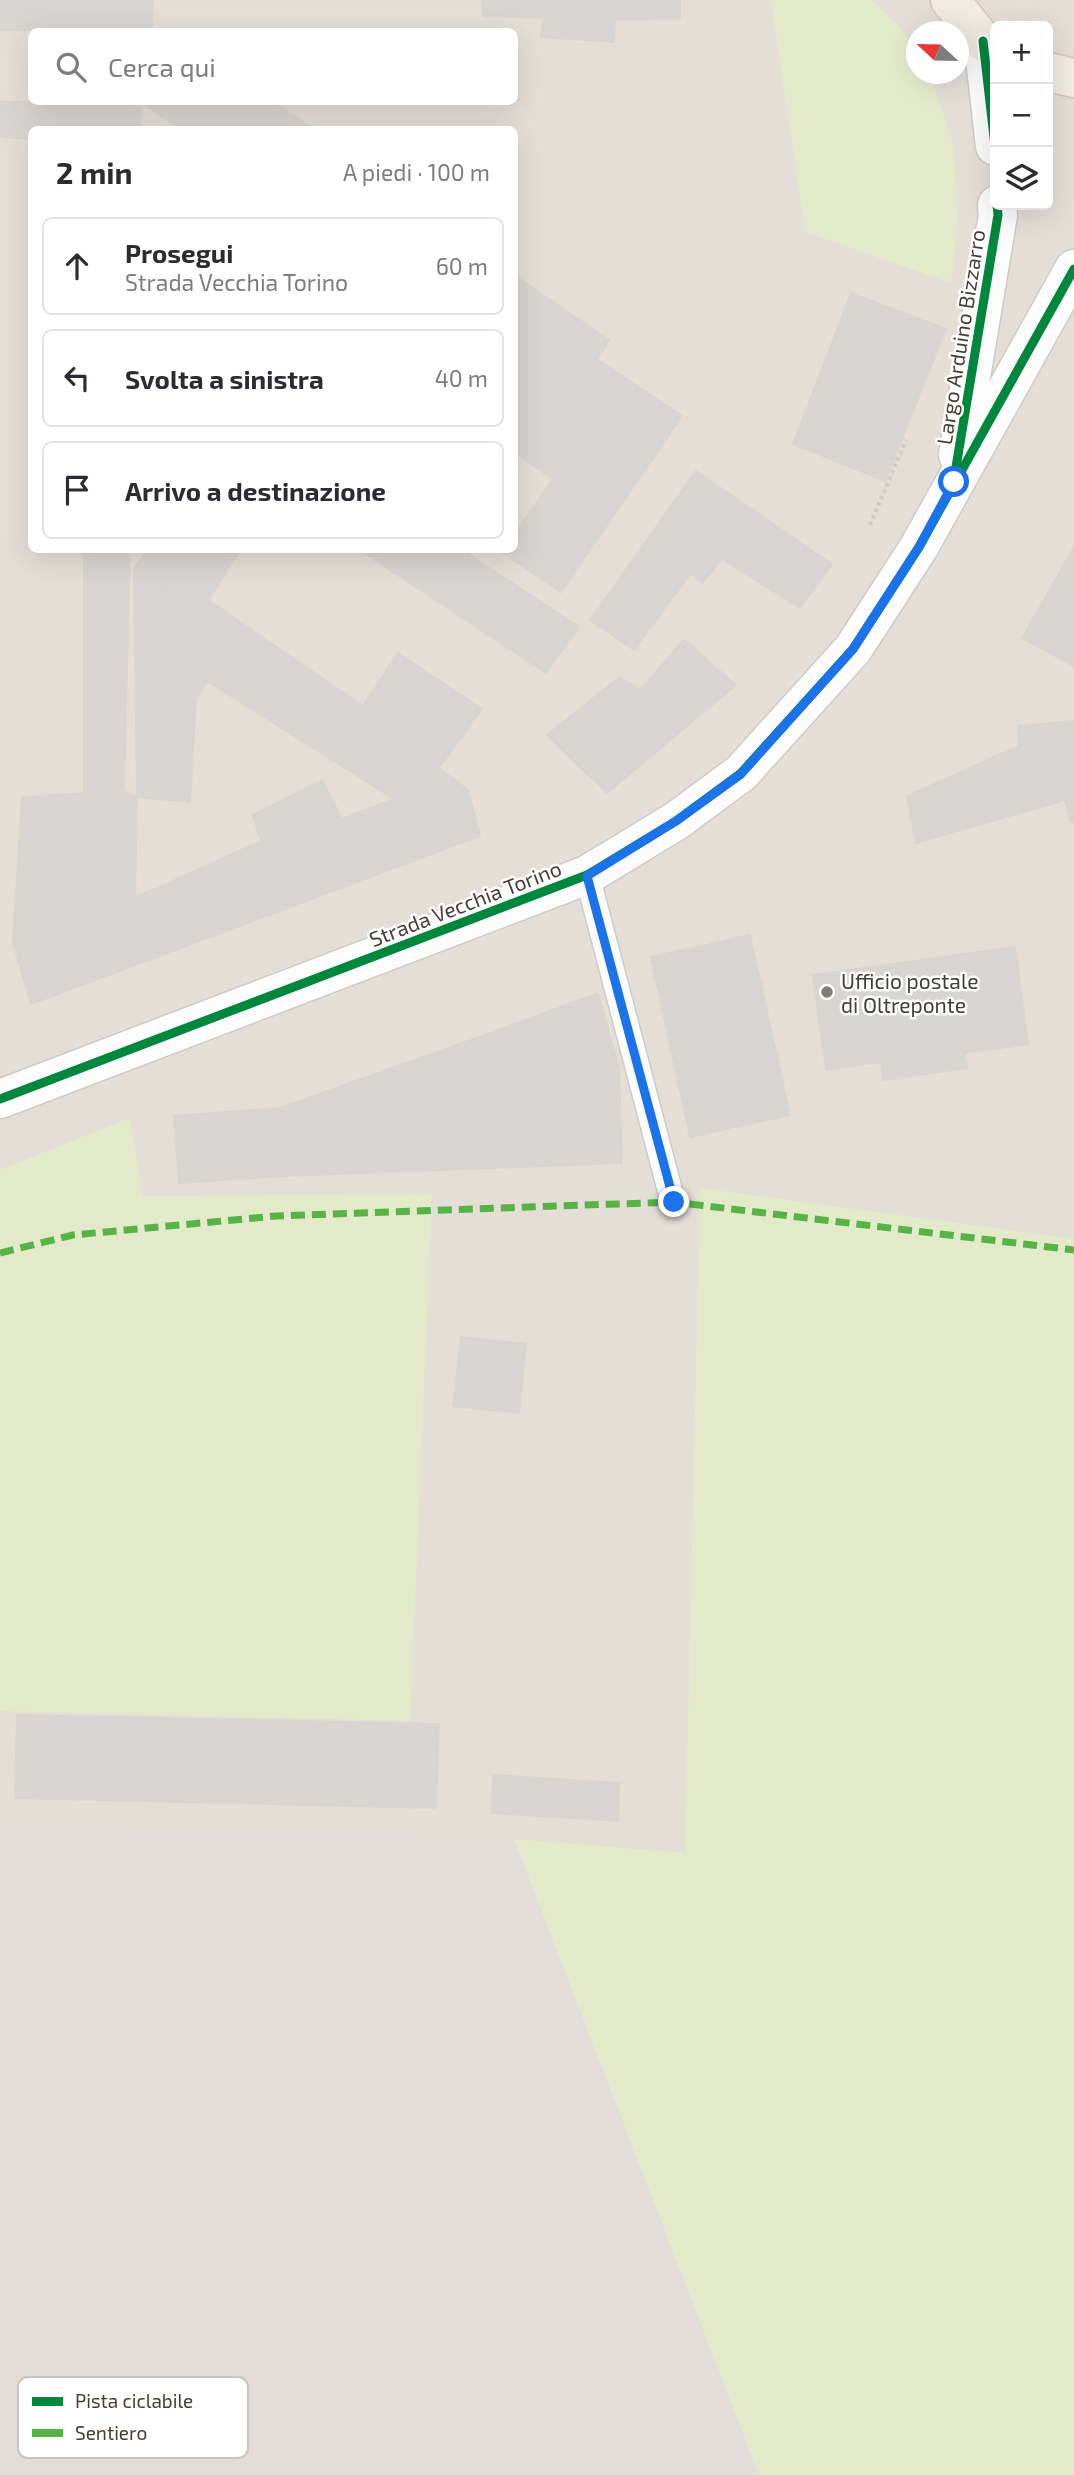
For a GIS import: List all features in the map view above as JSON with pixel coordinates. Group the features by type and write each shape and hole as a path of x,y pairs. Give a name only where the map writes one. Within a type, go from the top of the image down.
{"main road":[{"path":"950,0 989,44"},
{"path":"1053,73 1074,78"}],"street":[{"path":"989,44 991,84"},
{"name":"Largo Arduino Bizzarro","path":"954,482 998,210"},
{"name":"Largo Arduino Bizzarro","path":"954,482 1074,269"},
{"name":"Strada Vecchia Torino","path":"0,1100 587,876 676,821 741,774 853,649 919,547 954,482"}],"lane":[{"path":"587,876 674,1202"}],"path":[{"path":"867,532 910,430"}],"shaded area":[{"path":"0,0 1074,0 1074,2475 0,2475"},
{"path":"0,1825 514,1839 759,2475 0,2475"}],"green space":[{"path":"771,0 871,0 906,37 906,84 933,84 953,144 958,218 951,283 805,232"},
{"path":"130,1118 142,1196 432,1194 410,1721 0,1711 0,1170"},
{"path":"700,1188 1074,1239 1074,2475 759,2475 514,1839 685,1853"}],"building":[{"path":"0,0 153,0 152,28 0,30"},
{"path":"482,0 680,0 680,19 615,20 614,42 541,37 543,18 483,16"},
{"path":"0,102 28,102 28,105 141,105 140,126 28,126 28,139 0,137"},
{"path":"145,105 278,105 309,126 176,126"},
{"path":"518,278 609,340 597,359 682,416 561,592 503,553 518,553 518,529 553,479 518,455"},
{"path":"851,293 946,329 885,481 793,444"},
{"path":"696,471 832,564 800,608 722,559 702,583 691,573 634,650 590,620"},
{"path":"1074,547 1074,666 1022,638"},
{"path":"84,553 130,553 124,791 84,793"},
{"path":"145,553 238,553 201,612 134,569"},
{"path":"365,553 467,553 579,627 546,673"},
{"path":"134,569 201,612 208,600 363,706 398,653 482,709 439,768 468,790 480,836 31,1004 13,942 135,898 261,841 253,815 322,780 342,819 394,799 207,681 196,699 190,802 137,797"},
{"path":"684,640 736,685 607,793 547,735 620,677 640,690"},
{"path":"1074,721 1074,822 1070,822 1065,800 916,843 907,796 1019,746 1018,726"},
{"path":"124,791 137,797 135,898 13,942 22,797"},
{"path":"750,935 790,1115 690,1137 651,957"},
{"path":"1015,947 1028,1044 964,1053 967,1068 883,1080 881,1062 826,1070 813,975"},
{"path":"598,993 619,1068 499,1107 479,1037"},
{"path":"479,1037 499,1107 619,1068 622,1163 285,1176 280,1108"},
{"path":"280,1108 285,1176 179,1183 174,1116"},
{"path":"461,1337 526,1344 519,1413 453,1406"},
{"path":"17,1715 439,1724 436,1808 15,1798"},
{"path":"493,1775 619,1783 618,1821 492,1813"}],"marked path":[{"path":"0,1253 73,1235 276,1216 673,1202 1074,1250"}],"cycle path":[{"path":"983,41 990,102"},
{"path":"956,467 998,210"},
{"path":"0,1099 587,875 676,821 741,773 853,649 919,547 1074,269"}],"place":[{"name":"Ufficio postale di Oltreponte","path":"827,992"}],"route":[{"path":"674,1202 587,876 676,821 741,774 853,649 919,547 954,482"}]}
